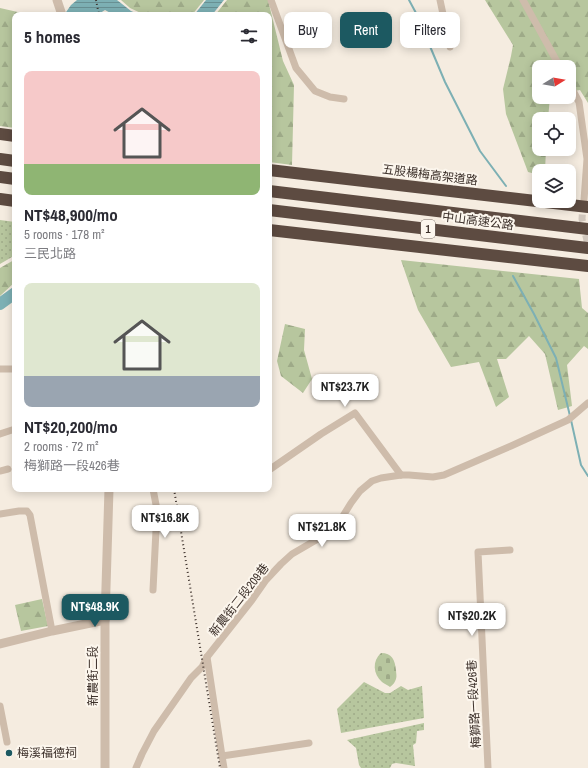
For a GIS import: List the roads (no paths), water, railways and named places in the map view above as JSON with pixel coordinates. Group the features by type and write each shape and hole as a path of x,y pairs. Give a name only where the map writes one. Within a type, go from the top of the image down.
{"highway":[{"path":"0,134 12,136"},
{"path":"0,159 12,161"},
{"name":"五股楊梅高架道路","path":"272,170 586,203"},
{"path":"0,177 12,179"},
{"path":"0,183 12,182"},
{"name":"中山高速公路","path":"272,191 588,229"},
{"path":"0,199 12,201"},
{"name":"中山高速公路","path":"272,210 588,248"},
{"name":"1","path":"272,230 588,266"}],"street":[{"path":"57,0 61,12"},
{"path":"272,0 296,68 316,91 330,97 344,99"},
{"path":"440,0 443,12"},
{"path":"523,0 556,60"},
{"path":"576,95 580,102 587,159 586,203"},
{"path":"0,369 12,369"},
{"name":"新農街二段209巷","path":"136,768 154,731 191,678 202,667 207,657 266,580 292,554 335,529 351,503 372,481 401,475 433,477 444,474 511,446 571,417 588,403"},
{"path":"272,468 321,434 355,413 401,475"},
{"path":"0,434 12,430"},
{"path":"0,471 8,469"},
{"name":"新農街二段","path":"105,768 105,620 109,492"},
{"path":"153,590 157,510 154,492"},
{"path":"0,514 27,511 30,515 52,631"},
{"name":"梅獅路一段426巷","path":"488,768 478,552 510,550"},
{"path":"0,644 105,620"},
{"path":"207,657 224,768"},
{"path":"0,706 7,742"},
{"path":"222,756 308,743"}],"water":[{"path":"77,0 117,0 133,12 109,12 105,10 102,12 66,12"},
{"path":"206,0 224,0 214,12 196,12"}],"waterway":[{"path":"409,0 445,82 480,151 506,186"},
{"path":"513,276 556,358 570,416"},
{"path":"0,304 12,295"},
{"path":"571,420 581,465 588,476"}],"tunnel":[{"path":"583,204 582,219 588,245"}],"railway":[{"path":"96,0 98,12"},
{"path":"174,492 220,768"}],"place":[{"name":"梅溪福德祠","path":"9,753"}]}
